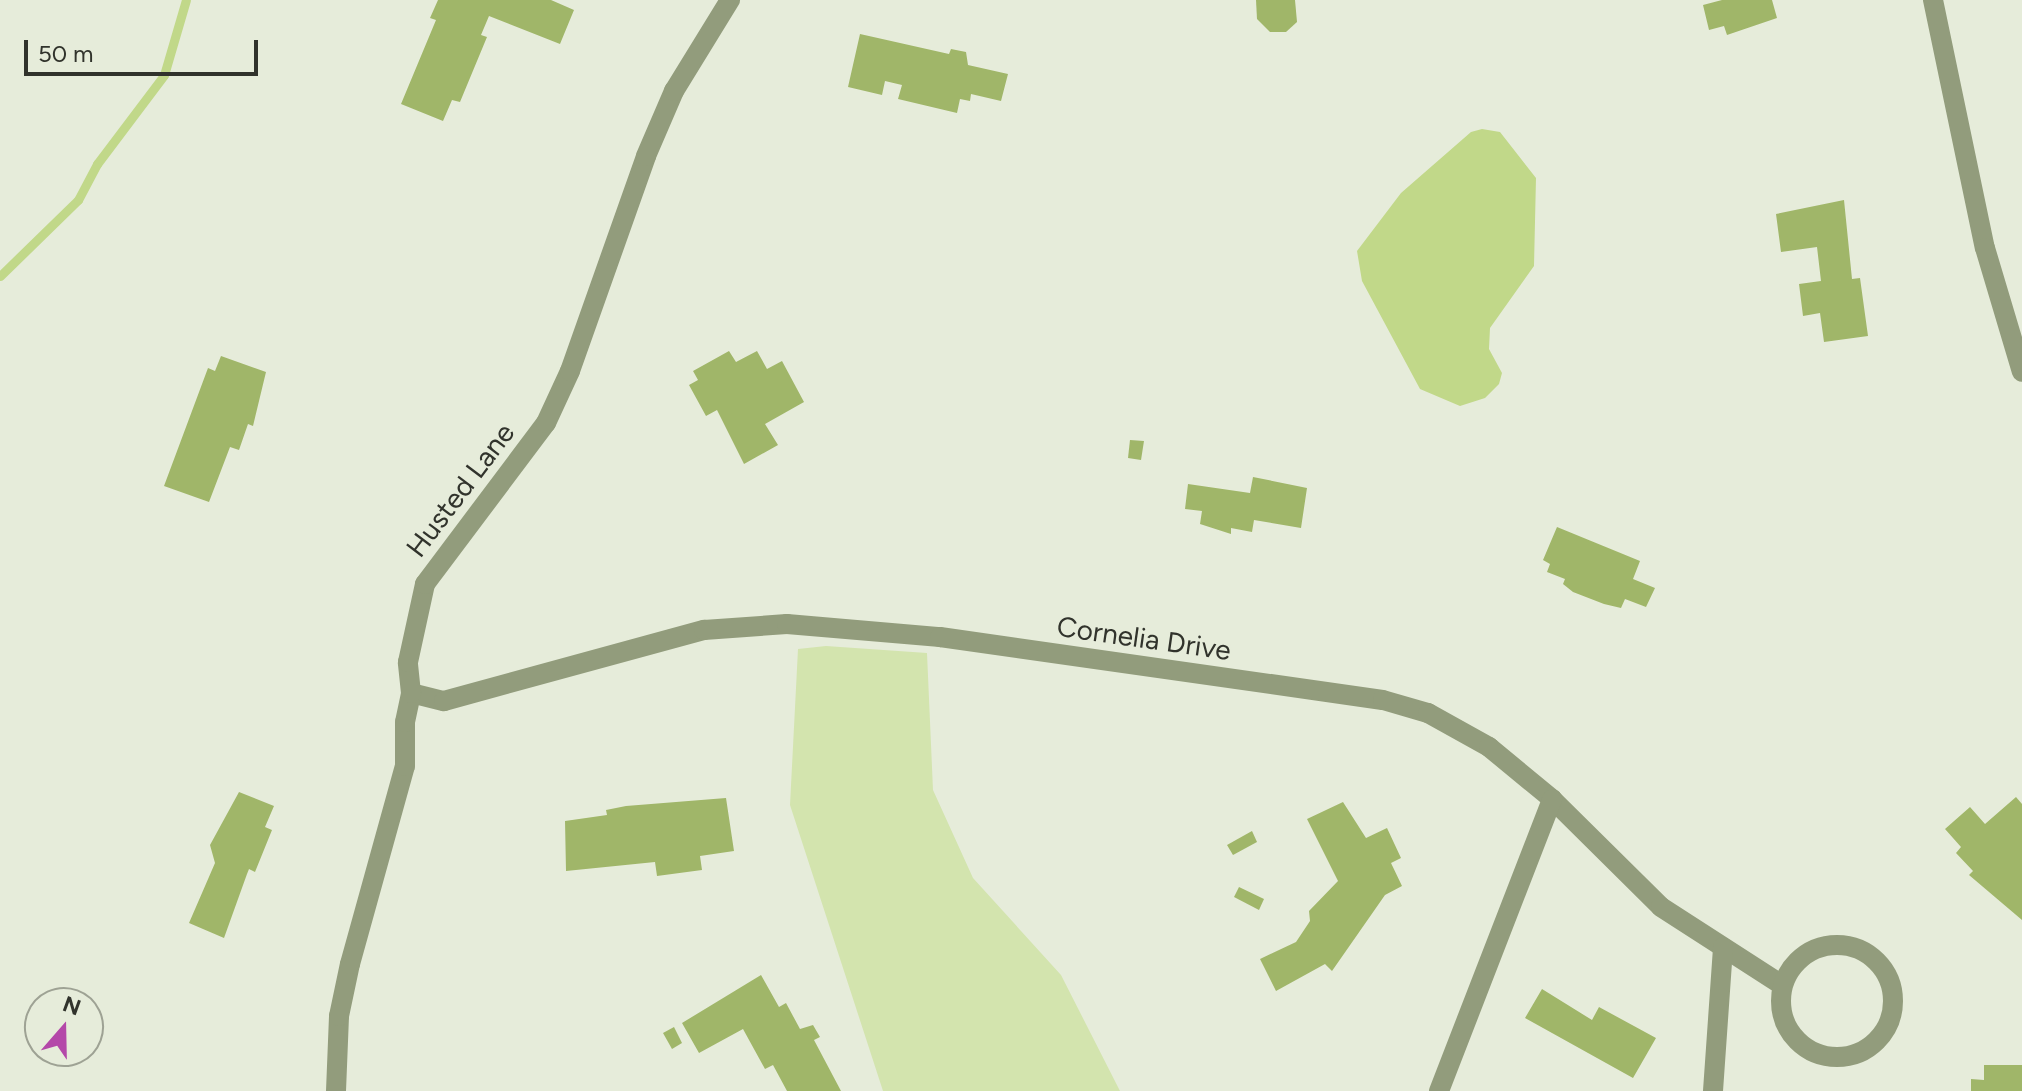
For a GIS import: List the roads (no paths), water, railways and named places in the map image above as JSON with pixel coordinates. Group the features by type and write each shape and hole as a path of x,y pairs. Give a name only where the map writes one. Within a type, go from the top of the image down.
{"street":[{"name":"Husted Lane","path":"336,1091 339,1016 405,766 405,722 411,693 408,662 425,584 546,423 570,371 646,156 674,91 730,0"},
{"path":"1933,0 1985,248 2022,372"},
{"name":"Cornelia Drive","path":"411,693 444,701 704,630 787,624 940,637 1383,700 1451,724 1489,747 1552,799 1661,907 1782,985"},
{"path":"1439,1091 1552,799"},
{"path":"1830,945 1849,946 1875,959 1886,972 1893,991 1892,1016 1877,1041 1857,1054 1818,1055 1787,1028 1780,1009 1782,985 1799,959 1830,945"},
{"path":"1713,1091 1723,947"}],"waterway":[{"path":"0,276 78,200 97,164 164,75 186,0"}]}
